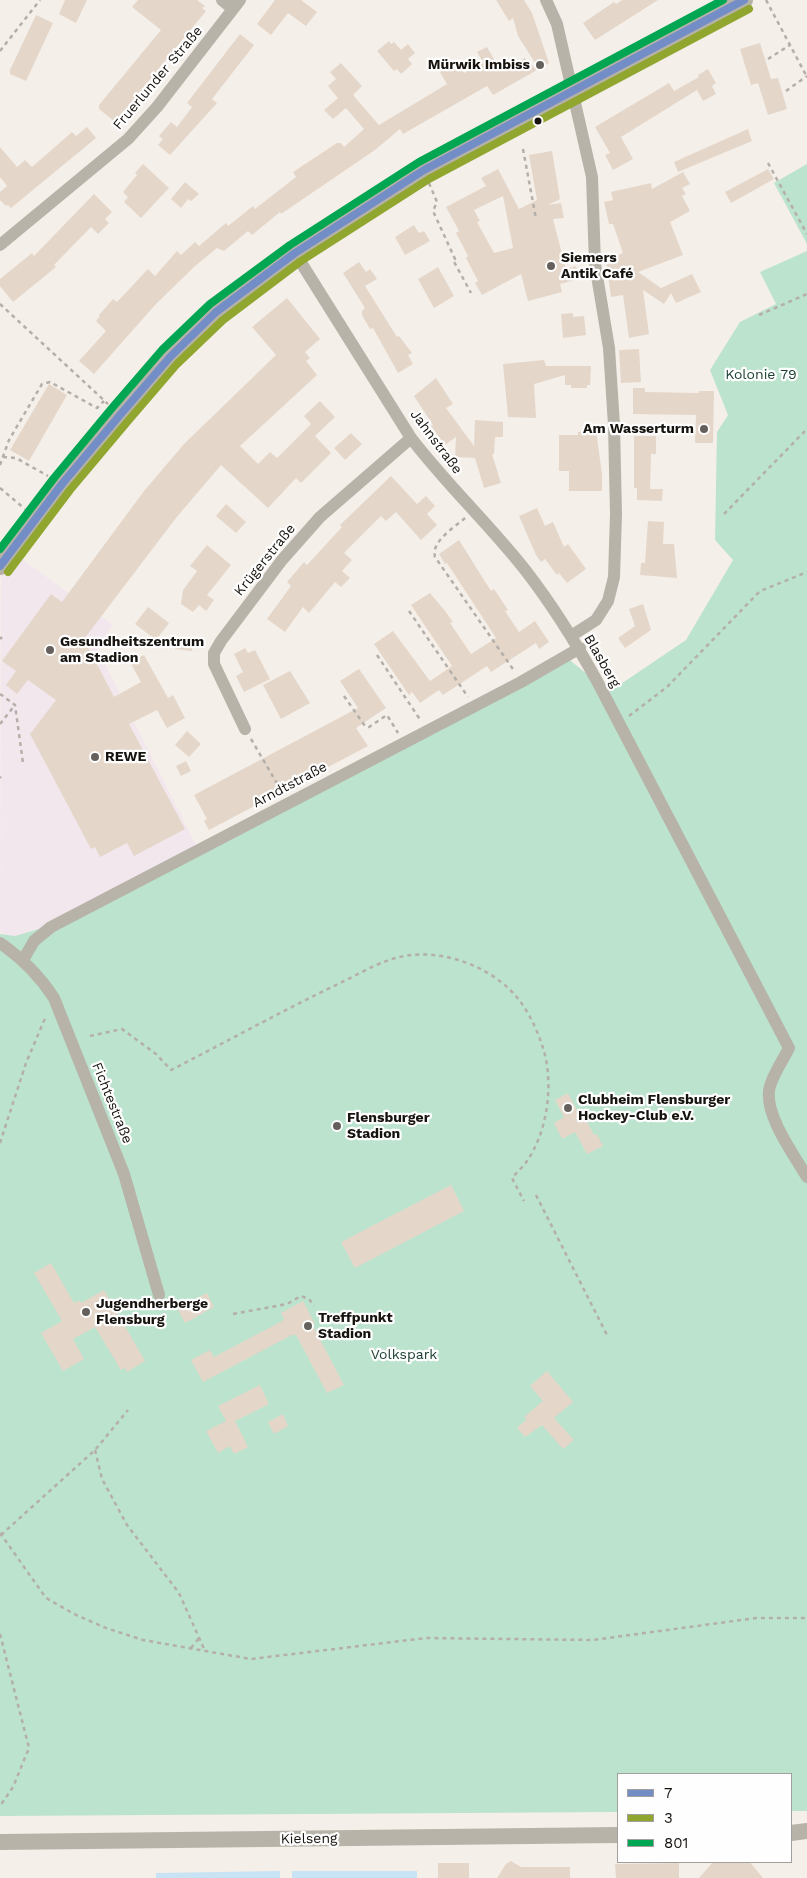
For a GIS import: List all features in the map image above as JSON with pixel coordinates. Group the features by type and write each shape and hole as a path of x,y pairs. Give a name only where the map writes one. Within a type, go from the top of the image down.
{"main road":[{"path":"0,566 62,484 120,415 170,358 216,312 295,253 424,170 744,0"}],"street":[{"path":"222,0 237,4"},
{"name":"Blasberg","path":"546,0 557,24 592,177 595,264 610,357 614,425 616,514 614,577 608,601 596,620 571,636 580,648 789,1048 770,1086 768,1098 772,1114 807,1177"},
{"name":"Fruerlunder Straße","path":"0,245 92,171 128,139 237,4"},
{"name":"Jahnstraße","path":"295,253 411,438 472,511 526,571 571,636"},
{"name":"Krügerstraße","path":"246,729 214,664 214,653 221,640 282,560 320,517 411,438"},
{"name":"Arndtstraße","path":"23,960 34,941 51,927 521,682 580,648"},
{"name":"Fichtestraße","path":"0,943 23,960 40,977 54,998 124,1174 159,1295"},
{"path":"792,1833 807,1831"},
{"name":"Kielseng","path":"0,1842 617,1835"}],"path":[{"path":"0,51 40,0"},
{"path":"766,0 807,76 786,91"},
{"path":"768,59 790,45"},
{"path":"523,149 536,219"},
{"path":"768,163 807,234"},
{"path":"424,170 437,202 433,211 455,259 453,260 471,293"},
{"path":"759,315 807,294"},
{"path":"0,304 120,415"},
{"path":"0,465 9,440 42,384 47,382 97,408 104,401"},
{"path":"724,514 807,429"},
{"path":"3,456 16,458 62,484"},
{"path":"0,488 36,518"},
{"path":"472,511 437,543 434,552 435,557 521,682"},
{"path":"620,724 638,707 667,687 760,591 807,572"},
{"path":"409,611 474,706"},
{"path":"377,655 428,730"},
{"path":"0,694 14,705 23,762"},
{"path":"344,696 365,726 370,727 387,715 404,743"},
{"path":"0,724 14,705"},
{"path":"246,729 289,803"},
{"path":"90,1036 122,1029 156,1054 171,1070 289,1008 388,960 413,955 442,956 472,965 515,994 532,1018 544,1050 548,1080 546,1107 540,1134 527,1160 512,1178 524,1201"},
{"path":"0,1143 26,1063 54,998"},
{"path":"536,1195 607,1335"},
{"path":"232,1314 287,1304 301,1296 308,1299 314,1306"},
{"path":"128,1410 95,1450 0,1534 46,1598 106,1628 143,1640 251,1659 426,1638 593,1640 756,1618 807,1618"},
{"path":"95,1450 102,1478 127,1525 179,1593 205,1651"},
{"path":"0,1634 29,1748 12,1787 0,1806"},
{"path":"191,1648 199,1638"}],"shaded area":[{"path":"1,544 113,625 97,648 198,849 52,925 15,936 5,935 0,931"}],"green space":[{"path":"807,164 807,244 774,183"},
{"name":"Volkspark","path":"807,251 807,1811 792,1811 792,1773 617,1773 617,1812 0,1816 0,934 15,936 52,925 566,657 609,692 686,640 733,560 715,540 717,432 728,415 710,370 740,322 776,304 760,272"}],"water":[{"path":"280,1871 280,1878 156,1878 156,1873"},
{"path":"292,1871 417,1871 417,1878 292,1878"}],"building":[{"path":"65,0 87,0 76,23 59,14"},
{"path":"138,0 197,0 205,6 202,8 206,11 115,122 99,109 99,105 161,30 132,7"},
{"path":"275,0 301,0 317,12 306,26 288,13 271,35 257,24"},
{"path":"496,0 524,0 532,13 549,63 539,69 518,36 513,18 509,21"},
{"path":"622,0 658,0 595,40 583,23 614,2 616,4"},
{"path":"36,15 53,23 26,81 10,74 10,70"},
{"path":"240,34 254,45 212,99 217,103 170,155 158,145 163,139 159,136 171,122 177,127 192,107 187,103"},
{"path":"389,41 391,44 394,42 401,50 408,44 415,53 408,59 412,64 401,74 397,69 394,71 377,51"},
{"path":"760,43 771,79 778,78 787,109 768,115 758,83 751,85 740,49"},
{"path":"487,47 495,61 498,60 504,70 525,58 537,70 493,95 487,86 403,134 400,129 375,150 281,214 280,212 252,235 248,231 224,251 217,248 194,267 155,305 94,374 79,361 106,331 96,321 99,315 113,299 117,302 148,269 155,276 177,251 181,255 195,242 199,246 226,223 228,226 253,206 255,209 296,177 293,172 337,143 341,143 344,147 364,129 346,108 333,119 324,110 338,98 328,86 336,79 330,72 341,63 362,86 353,95 379,125 447,84 440,72 457,62 464,73 483,62 477,52"},
{"path":"708,69 716,83 712,86 716,94 703,101 697,90 621,137 633,159 613,170 605,155 610,153 595,127 669,83 674,91 699,77 698,75"},
{"path":"87,127 96,138 11,208 0,200 0,192 7,186 0,177 0,147 17,167 25,160 32,167 72,132 76,136"},
{"path":"748,129 752,141 678,172 674,162"},
{"path":"552,151 560,199 548,205 561,203 564,218 553,219 566,269 576,266 579,279 560,284 562,292 528,301 521,274 482,295 475,283 478,281 466,258 468,256 456,233 459,231 446,207 486,186 481,178 498,169 519,209 537,200 529,155","holes":["503,196 513,248 494,253 477,222 480,221 474,210"]},
{"path":"143,164 169,188 141,218 124,202 128,197 123,192 137,175 135,173"},
{"path":"768,169 774,179 731,203 725,192"},
{"path":"683,172 690,184 682,188 686,194 682,196 690,211 670,222 683,255 638,272 661,288 692,274 701,292 676,303 671,293 664,304 643,290 649,334 629,338 623,295 611,297 606,261 623,253 613,224 609,224 604,202 613,200 611,192 651,183 652,189"},
{"path":"185,182 199,194 191,201 188,199 181,208 171,199"},
{"path":"94,194 112,212 105,219 109,223 98,234 91,227 54,265 56,267 13,302 0,286 0,279 32,253 34,256"},
{"path":"414,225 419,233 424,231 430,241 405,255 395,237"},
{"path":"359,262 366,272 370,269 377,279 365,286 397,337 399,336 412,353 408,355 413,364 398,373 373,328 370,329 362,315 362,311 365,308 343,273"},
{"path":"438,267 454,296 434,308 418,279"},
{"path":"287,298 320,339 305,352 310,358 306,361 317,375 240,446 258,464 270,452 277,458 311,424 304,416 320,401 335,417 315,436 331,453 301,483 296,478 268,508 221,465 176,518 84,639 114,697 141,682 130,662 144,655 168,698 173,695 185,718 167,728 157,710 129,724 185,829 134,856 127,843 100,857 95,847 91,849 30,734 56,700 28,680 17,694 6,685 16,671 2,661 51,594 62,602 144,491 184,444 276,355 252,327"},
{"path":"573,313 573,317 584,316 586,335 563,338 561,314"},
{"path":"639,349 641,382 621,383 619,350"},
{"path":"544,360 546,366 591,366 590,385 587,385 587,388 571,388 571,385 565,385 565,375 534,384 536,418 508,417 503,364"},
{"path":"436,378 453,404 446,408 474,446 475,420 503,422 503,437 495,437 494,454 492,454 501,483 484,488 475,458 455,457 456,437 445,445 431,426 433,425 414,396"},
{"path":"49,384 67,395 29,461 10,450"},
{"name":"Am Wasserturm","path":"633,388 645,388 645,392 699,393 699,391 714,391 713,443 695,443 696,415 633,414"},
{"path":"596,430 602,474 602,491 569,491 569,471 559,471 559,435 578,435 578,432"},
{"path":"351,433 362,444 345,460 334,448"},
{"path":"634,436 656,436 656,454 651,454 650,489 663,489 662,501 637,500 637,488 634,488"},
{"path":"391,476 417,504 426,496 435,506 427,514 437,525 421,540 396,512 386,521 381,516 344,553 352,560 342,571 350,578 341,587 335,582 309,613 303,607 285,632 267,619 291,586 287,582 304,562 307,565 342,527 340,525"},
{"path":"226,504 246,522 236,533 216,516"},
{"path":"537,508 545,526 553,522 564,547 568,544 586,569 567,583 559,573 557,575 545,559 541,562 519,516"},
{"path":"648,521 664,522 663,544 674,544 677,578 640,575 641,563 645,563"},
{"path":"459,540 491,591 494,589 508,610 505,611 519,632 535,621 549,642 539,649 536,643 491,672 487,666 443,695 439,690 420,703 412,692 409,695 374,644 393,631 430,681 452,666 411,605 430,593 453,622 450,623 471,654 496,638 447,563 445,564 439,554"},
{"path":"207,545 231,565 207,595 214,600 206,611 199,605 193,612 181,604 183,590 197,571 190,566"},
{"path":"643,604 651,630 625,648 618,638 635,626 629,609"},
{"path":"148,607 169,623 156,640 135,624"},
{"path":"177,637 194,639 192,651 175,649"},
{"path":"245,648 248,653 255,650 270,679 244,692 236,676 243,672 234,654"},
{"path":"359,669 386,708 356,728 368,746 209,830 204,821 207,819 194,795 358,708 340,681"},
{"path":"290,671 310,703 281,719 263,685"},
{"path":"187,731 201,744 189,757 175,745"},
{"path":"186,761 191,771 181,776 176,766"},
{"name":"Clubheim Flensburger Hockey-Club e.V.","path":"568,1093 581,1118 584,1116 594,1135 597,1134 603,1146 587,1154 575,1132 562,1139 554,1123 564,1117 555,1100"},
{"path":"451,1185 464,1211 355,1268 341,1242"},
{"name":"Jugendherberge Flensburg","path":"51,1263 74,1303 80,1300 81,1303 104,1290 145,1361 127,1372 125,1368 121,1370 95,1327 73,1339 84,1359 63,1371 41,1333 62,1321 34,1273"},
{"path":"207,1293 214,1307 185,1323 177,1308"},
{"path":"303,1301 315,1324 313,1326 344,1385 327,1393 296,1335 292,1335 203,1382 191,1360 210,1350 214,1357 284,1320 281,1313"},
{"path":"547,1371 573,1402 554,1418 574,1440 563,1449 542,1425 525,1437 517,1428 527,1419 524,1417 543,1401 530,1386"},
{"path":"260,1385 269,1404 235,1421 248,1447 234,1454 230,1446 218,1453 206,1431 226,1421 218,1406"},
{"path":"283,1414 288,1426 274,1434 268,1422"},
{"path":"511,1861 521,1867 570,1867 570,1878 497,1878 506,1864"},
{"path":"438,1863 469,1863 469,1878 438,1878"},
{"path":"679,1863 679,1878 616,1878 615,1864"},
{"path":"712,1863 751,1863 763,1878 699,1878"}],"transit line":[{"name":"801","path":"0,549 54,478 112,408 162,350 210,304 290,245 419,162 723,0"},
{"name":"7","path":"0,566 62,484 120,415 170,357 216,312 295,253 424,170 744,0"},
{"name":"3","path":"8,572 70,490 128,421 177,364 223,320 301,261 429,179 749,9"}],"place":[{"name":"Mürwik Imbiss","path":"540,65"},
{"name":"Siemers Antik Café","path":"551,266"},
{"name":"Am Wasserturm","path":"704,429"},
{"name":"Gesundheitszentrum am Stadion","path":"50,650"},
{"name":"REWE","path":"95,757"},
{"name":"Clubheim Flensburger Hockey-Club e.V.","path":"568,1108"},
{"name":"Flensburger Stadion","path":"337,1126"},
{"name":"Jugendherberge Flensburg","path":"86,1312"},
{"name":"Treffpunkt Stadion","path":"308,1326"}],"park label":[{"name":"Kolonie 79","path":"761,375"}]}
